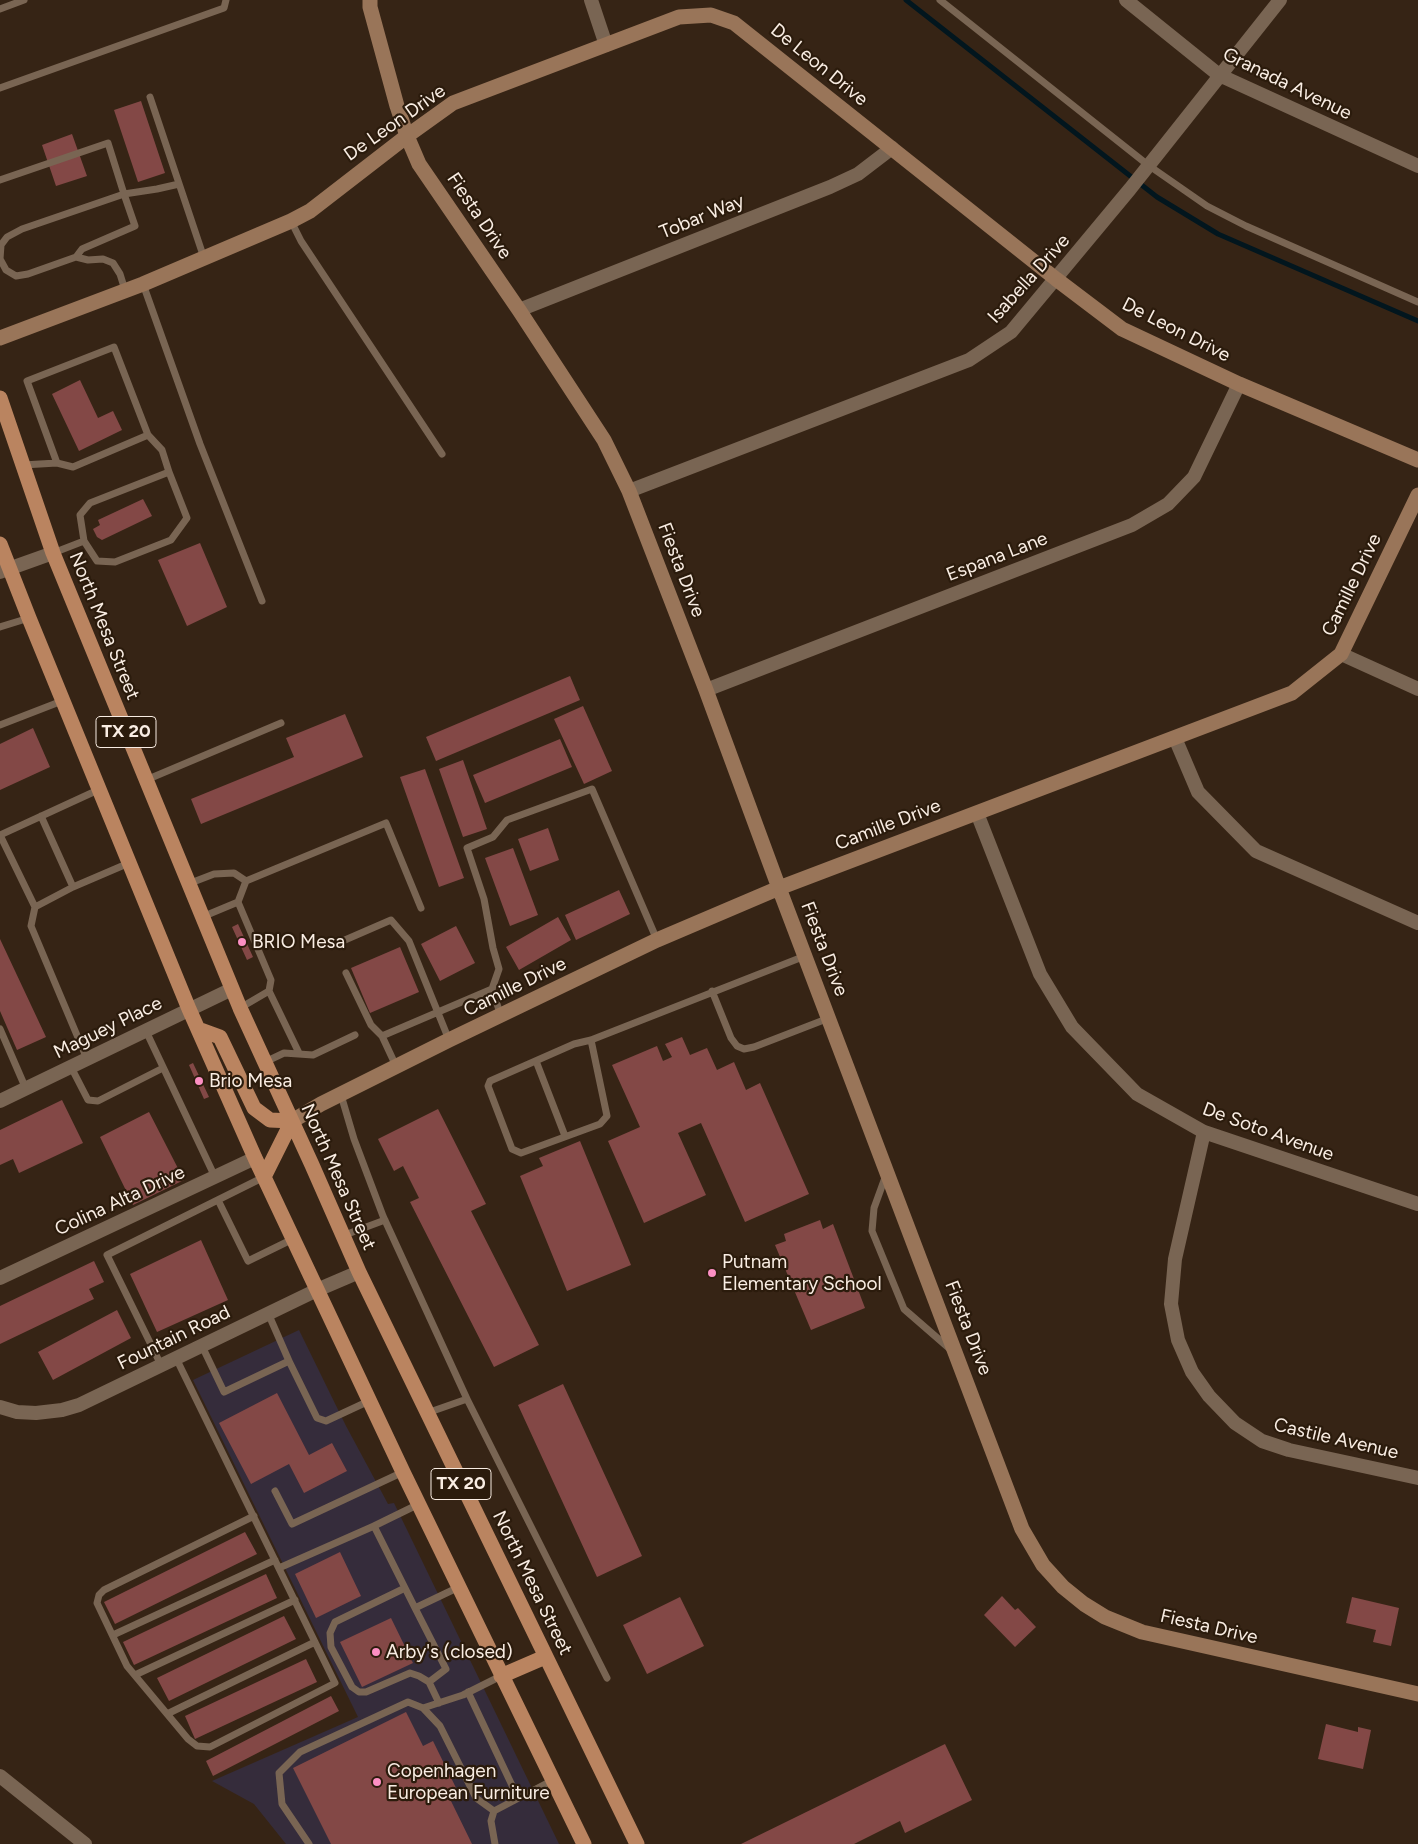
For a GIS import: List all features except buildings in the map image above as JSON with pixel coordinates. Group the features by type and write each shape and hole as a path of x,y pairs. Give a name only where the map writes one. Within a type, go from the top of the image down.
{"main road":[{"name":"North Mesa Street","path":"0,398 53,553 240,1008 359,1272 637,1844"},
{"name":"TX 20","path":"0,544 4,571 28,618 189,1009 255,1158 418,1504 584,1844"},
{"path":"198,1029 220,1037 254,1108 270,1120 292,1121 264,1177"},
{"path":"501,1676 545,1657"}],"street":[{"name":"Fiesta Drive","path":"370,0 406,136 419,164 519,310 604,440 630,491 1022,1529 1044,1565 1063,1587 1084,1604 1105,1618 1142,1632 1418,1694"},
{"path":"590,0 606,45"},
{"name":"Granada Avenue","path":"1126,0 1219,75 1418,166"},
{"name":"Isabella Drive","path":"630,491 969,360 1011,332 1130,189 1280,0"},
{"name":"De Leon Drive","path":"0,338 143,284 292,222 310,211 406,136 453,103 679,17 711,15 734,22 1056,280 1122,329 1239,384 1418,460"},
{"name":"Tobar Way","path":"519,310 830,187 858,174 892,148"},
{"name":"Espana Lane","path":"706,690 1132,525 1168,504 1194,477 1239,384"},
{"name":"Camille Drive","path":"292,1121 396,1066 657,940 779,888 1292,693 1341,654 1418,495"},
{"path":"4,571 53,553"},
{"path":"1341,654 1418,689"},
{"path":"1175,738 1198,792 1256,851 1418,923"},
{"name":"De Soto Avenue","path":"977,813 1040,974 1072,1027 1138,1094 1204,1132 1418,1204"},
{"name":"Maguey Place","path":"0,1101 232,989"},
{"name":"Castile Avenue","path":"1204,1132 1175,1259 1171,1304 1178,1340 1192,1372 1209,1396 1235,1423 1262,1441 1289,1450 1418,1478"},
{"name":"Colina Alta Drive","path":"0,1278 255,1158"},
{"name":"Fountain Road","path":"0,1407 17,1412 36,1413 62,1410 79,1405 316,1290 359,1272"},
{"path":"1,1776 85,1844"}],"lane":[{"path":"0,9 24,0"},
{"path":"0,88 224,8 226,0"},
{"path":"940,0 1146,168 1207,206 1246,226 1418,302"},
{"path":"150,98 204,258"},
{"path":"0,180 108,143 135,226 82,249 76,257"},
{"path":"125,290 120,274 113,263 102,259 88,260 76,257 28,274 16,276 6,270 0,259 1,245 7,237 22,229 124,194 158,190 179,184"},
{"path":"292,222 301,241 442,454"},
{"path":"143,284 200,444 262,601"},
{"path":"57,463 27,381 114,347 148,435 162,450 187,518 171,540 115,562 97,561 84,541 80,515 90,503 169,472"},
{"path":"23,465 57,463 73,467 148,435"},
{"path":"53,553 84,541"},
{"path":"0,627 28,618"},
{"path":"0,725 62,702"},
{"path":"146,780 280,723"},
{"path":"501,1016 492,989 499,969 484,899 467,848 493,837 507,820 592,789 657,940"},
{"path":"87,1059 31,926 34,907 0,835 98,790"},
{"path":"41,816 73,887"},
{"path":"299,1053 269,991 271,980 238,902 246,881 386,823 421,908"},
{"path":"34,907 73,887 128,863"},
{"path":"188,884 214,874 234,873 246,881"},
{"path":"202,917 238,902"},
{"path":"338,944 390,920 409,941 449,1040"},
{"path":"590,1040 607,1116 600,1124 521,1153 512,1149 488,1086 490,1081 574,1044 590,1040 805,955"},
{"path":"346,973 371,1025 382,1036 396,1066"},
{"path":"382,1036 492,989"},
{"path":"240,1008 269,991"},
{"path":"712,991 731,1038 737,1046 744,1049 754,1047 829,1018"},
{"path":"0,1029 26,1089"},
{"path":"146,1031 215,1177"},
{"path":"264,1062 284,1053 313,1055 355,1035"},
{"path":"536,1061 566,1136"},
{"path":"71,1067 88,1100 98,1101 163,1068"},
{"path":"341,1094 354,1139 385,1220 467,1398 608,1678"},
{"path":"887,1172 874,1208 872,1231 904,1309 956,1354"},
{"path":"161,1365 107,1255 264,1177"},
{"path":"218,1200 248,1261 293,1239"},
{"path":"342,1236 385,1220"},
{"path":"268,1314 316,1418 326,1420 370,1401"},
{"path":"202,1346 224,1392 289,1361"},
{"path":"176,1358 254,1516 335,1683 210,1747 197,1746 188,1739 127,1666 97,1603 99,1595 104,1590 254,1516"},
{"path":"427,1413 467,1398"},
{"path":"275,1491 292,1524 403,1472"},
{"path":"279,1568 374,1526 418,1504"},
{"path":"374,1526 446,1669 429,1682"},
{"path":"113,1636 275,1560"},
{"path":"415,1608 458,1587"},
{"path":"405,1588 335,1622 330,1633 331,1647 352,1687 359,1692 366,1692 410,1673 429,1682 439,1703"},
{"path":"135,1675 295,1600"},
{"path":"167,1714 315,1642"},
{"path":"423,1708 468,1692 501,1676"},
{"path":"468,1692 518,1798"},
{"path":"309,1844 282,1804 279,1773 300,1752 408,1702 423,1708 440,1726 476,1798 494,1811"},
{"path":"495,1844 491,1822 494,1811 553,1780"}],"shaded area":[{"path":"299,1330 346,1426 388,1504 394,1503 559,1844 286,1844 254,1804 212,1781 358,1717 193,1380"}],"waterway":[{"path":"906,0 1157,197 1218,234 1418,321"}],"place":[{"name":"BRIO Mesa","path":"242,942"},
{"name":"Brio Mesa","path":"199,1081"},
{"name":"Putnam Elementary School","path":"712,1273"},
{"name":"Arby's (closed)","path":"376,1652"},
{"name":"Copenhagen European Furniture","path":"377,1782"}]}
